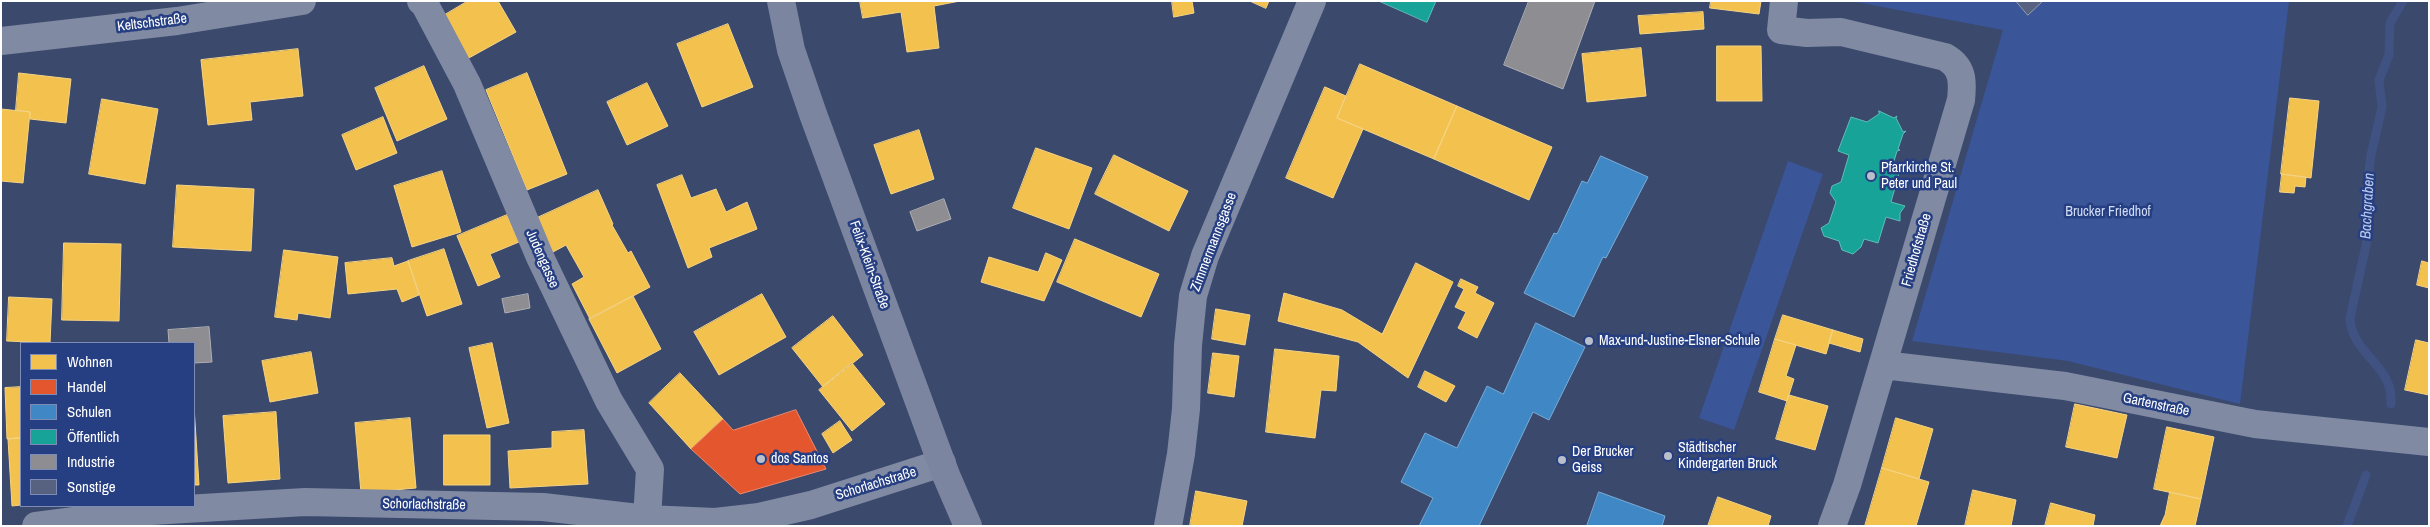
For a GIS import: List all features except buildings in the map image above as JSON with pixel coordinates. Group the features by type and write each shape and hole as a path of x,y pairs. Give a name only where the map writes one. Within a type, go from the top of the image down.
{"street":[{"name":"Keltschstraße","path":"1,41 177,20 302,1"},
{"name":"Judengasse","path":"421,1 467,84 540,257 609,401 650,469 639,522"},
{"name":"Felix-Klein-Straße","path":"781,1 792,50 813,114 942,463 968,526"},
{"name":"Zimmermannsgasse","path":"1168,526 1181,454 1186,409 1188,345 1193,296 1205,256 1312,1"},
{"name":"Friedhofstraße","path":"1784,1 1781,30 1807,33 1840,32 1946,57 1955,62 1961,72 1961,100 1848,485 1832,526"},
{"name":"Gartenstraße","path":"1883,365 2065,386 2256,424 2429,442"},
{"name":"Schorlachstraße","path":"36,526 151,511 305,502 543,507 639,522 715,522 759,517 813,515 942,463"}],"green space":[{"name":"Brucker Friedhof","path":"1851,1 2289,1 2240,404 2068,361 1912,341 2003,30"},
{"path":"1788,161 1823,174 1734,430 1699,418"}],"waterway":[{"name":"Bachgraben","path":"2391,404 2390,390 2386,379 2358,342 2352,331 2350,318 2368,236 2369,216 2365,204 2371,155 2382,107 2379,80 2389,55 2390,23 2403,1"},
{"name":"Bachgraben","path":"2347,526 2366,475"}],"place":[{"name":"Pfarrkirche St. Peter und Paul","path":"1871,176"},
{"name":"Max-und-Justine-Elsner-Schule","path":"1589,341"},
{"name":"Städtischer Kindergarten Bruck","path":"1668,456"},
{"name":"dos Santos","path":"761,459"},
{"name":"Der Brucker Geiss","path":"1562,460"}]}
